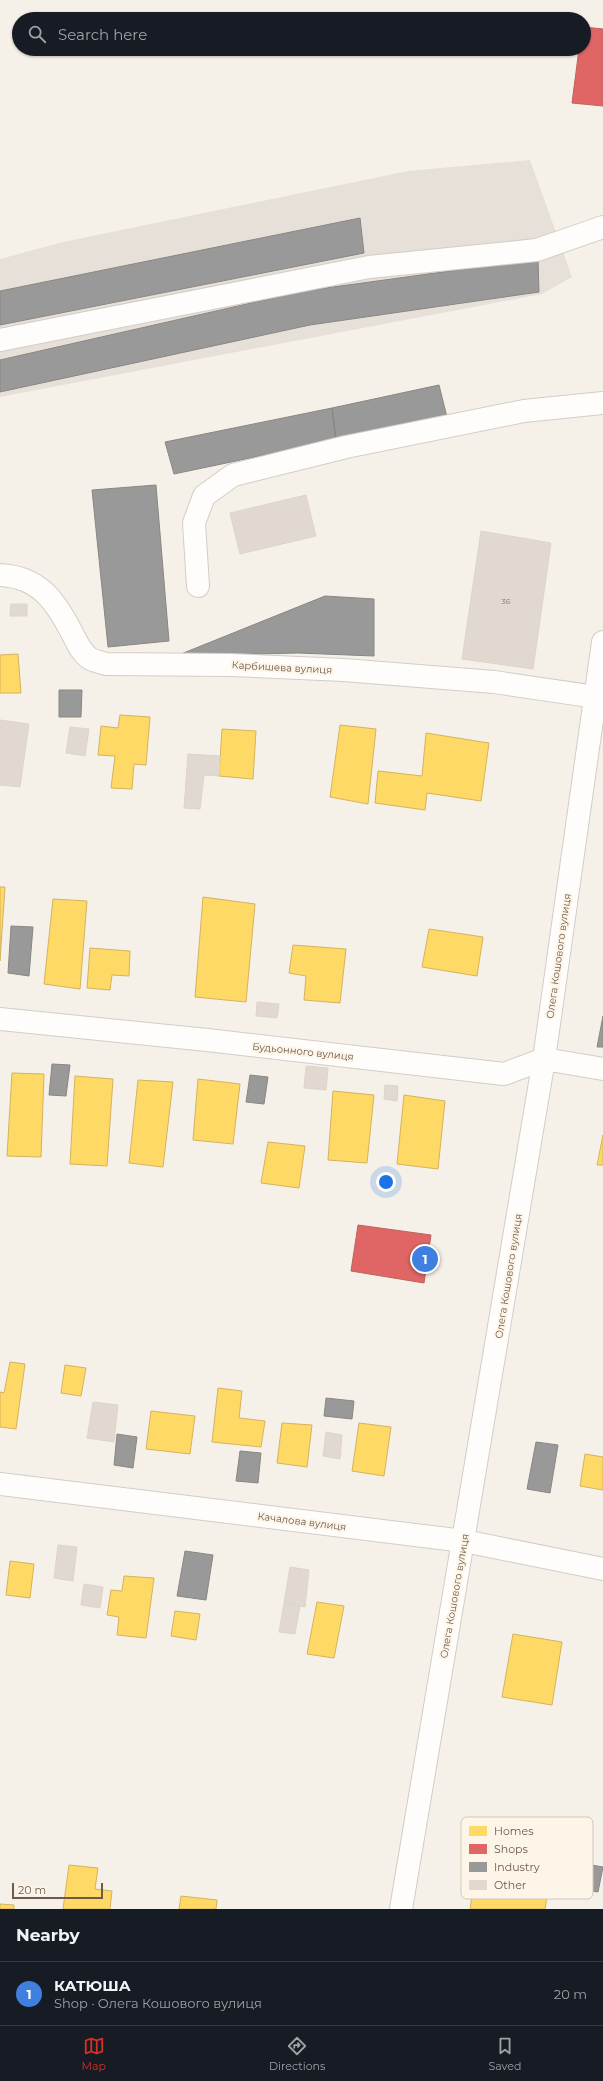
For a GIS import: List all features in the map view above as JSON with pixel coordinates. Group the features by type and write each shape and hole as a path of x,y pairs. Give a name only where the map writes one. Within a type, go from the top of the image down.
{"street":[{"path":"0,340 369,267 538,250 603,227"},
{"path":"198,586 194,523 204,496 233,475 346,447 524,411 603,403"},
{"name":"Карбишева вулиця","path":"0,575 17,576 29,581 40,589 59,609 80,648 90,659 106,664 231,665 344,670 494,682 598,698"},
{"name":"Олега Кошового вулиця","path":"401,1909 544,1059 598,698 603,642"},
{"name":"Будьонного вулиця","path":"0,1019 207,1040 504,1074 544,1059"},
{"path":"544,1059 603,1069"},
{"name":"Качалова вулиця","path":"0,1484 464,1541 603,1569"}],"shaded area":[{"path":"530,160 572,277 542,294 0,397 0,259 63,242 408,171"}],"building: Homes":[{"path":"18,654 21,693 0,693 0,655"},
{"path":"120,715 150,717 146,765 134,764 132,789 111,788 115,756 98,755 101,726 118,728"},
{"path":"340,725 376,729 368,804 330,797"},
{"path":"222,729 256,731 253,779 219,776"},
{"path":"426,733 489,743 481,801 427,793 425,810 375,803 378,771 422,776"},
{"path":"0,887 5,887 0,961"},
{"path":"203,897 255,904 246,1002 195,997"},
{"path":"53,899 87,901 80,989 44,984"},
{"path":"429,929 483,937 477,976 422,967"},
{"path":"293,945 346,949 340,1003 304,1000 306,976 289,973"},
{"path":"90,948 130,951 129,976 112,975 110,990 87,988"},
{"path":"12,1073 44,1074 41,1157 7,1156"},
{"path":"75,1076 113,1079 107,1166 70,1164"},
{"path":"198,1079 240,1084 233,1144 193,1140"},
{"path":"138,1080 173,1082 163,1167 129,1163"},
{"path":"333,1091 374,1095 367,1163 328,1160"},
{"path":"404,1095 445,1101 438,1169 397,1164"},
{"path":"603,1135 603,1165 597,1165"},
{"path":"268,1142 305,1146 299,1188 261,1183"},
{"path":"10,1362 25,1364 16,1429 0,1427 0,1392 4,1393"},
{"path":"65,1365 86,1368 81,1396 61,1393"},
{"path":"218,1388 242,1391 239,1418 265,1421 261,1447 212,1442"},
{"path":"151,1411 195,1416 190,1454 146,1449"},
{"path":"282,1423 312,1425 307,1467 277,1463"},
{"path":"359,1423 391,1427 384,1476 352,1471"},
{"path":"585,1454 603,1457 603,1490 580,1486"},
{"path":"10,1561 34,1564 30,1598 6,1595"},
{"path":"124,1576 154,1578 146,1638 117,1635 119,1617 107,1615 111,1590 122,1591"},
{"path":"317,1602 344,1606 334,1658 307,1654"},
{"path":"175,1611 200,1614 196,1640 171,1636"},
{"path":"513,1634 562,1642 552,1705 502,1697"},
{"path":"69,1865 98,1868 95,1889 112,1891 110,1909 63,1909"},
{"path":"181,1896 217,1900 216,1909 179,1909"},
{"path":"472,1899 547,1899 545,1909 470,1909"},
{"path":"0,1904 14,1905 14,1909 0,1909"}],"building: Shops":[{"path":"591,28 603,29 603,106 572,103 578,56 591,56"},
{"path":"358,1225 431,1235 424,1283 351,1271"}],"building: Industry":[{"path":"360,218 364,253 0,325 0,291"},
{"path":"538,259 539,292 310,325 0,392 0,360 304,291"},
{"path":"439,385 447,417 336,440 332,408"},
{"path":"332,408 336,440 174,474 165,442"},
{"path":"156,485 169,641 108,647 92,490"},
{"path":"325,596 374,599 374,656 298,653 176,656"},
{"path":"59,690 82,690 81,717 59,717"},
{"path":"11,926 33,927 29,976 8,973"},
{"path":"603,1016 603,1047 597,1047"},
{"path":"52,1064 70,1065 66,1096 49,1095"},
{"path":"250,1075 268,1077 264,1104 246,1102"},
{"path":"326,1398 354,1401 352,1419 324,1416"},
{"path":"117,1434 137,1437 133,1468 114,1465"},
{"path":"536,1442 558,1445 550,1493 527,1489"},
{"path":"240,1451 261,1453 258,1483 236,1481"},
{"path":"185,1551 213,1555 206,1600 177,1596"},
{"path":"593,1865 603,1867 598,1892 593,1891"}],"building: Other":[{"path":"306,495 316,536 240,554 230,513"},
{"path":"481,531 551,543 533,669 462,659"},
{"path":"11,604 27,604 27,616 10,616"},
{"path":"0,720 29,724 20,787 0,785"},
{"path":"70,727 89,729 85,756 66,753"},
{"path":"188,754 220,756 219,776 204,775 200,809 184,808"},
{"path":"257,1002 279,1004 277,1018 256,1016"},
{"path":"306,1066 328,1068 326,1090 304,1088"},
{"path":"385,1085 398,1086 397,1101 384,1099"},
{"path":"93,1402 118,1405 114,1442 87,1438"},
{"path":"326,1432 342,1435 340,1459 323,1456"},
{"path":"58,1545 77,1547 73,1581 54,1578"},
{"path":"290,1567 309,1570 305,1607 284,1603"},
{"path":"84,1584 103,1587 100,1608 81,1605"},
{"path":"284,1603 300,1606 295,1634 279,1632"}],"place":[{"name":"КАТЮША","path":"425,1259"}]}
